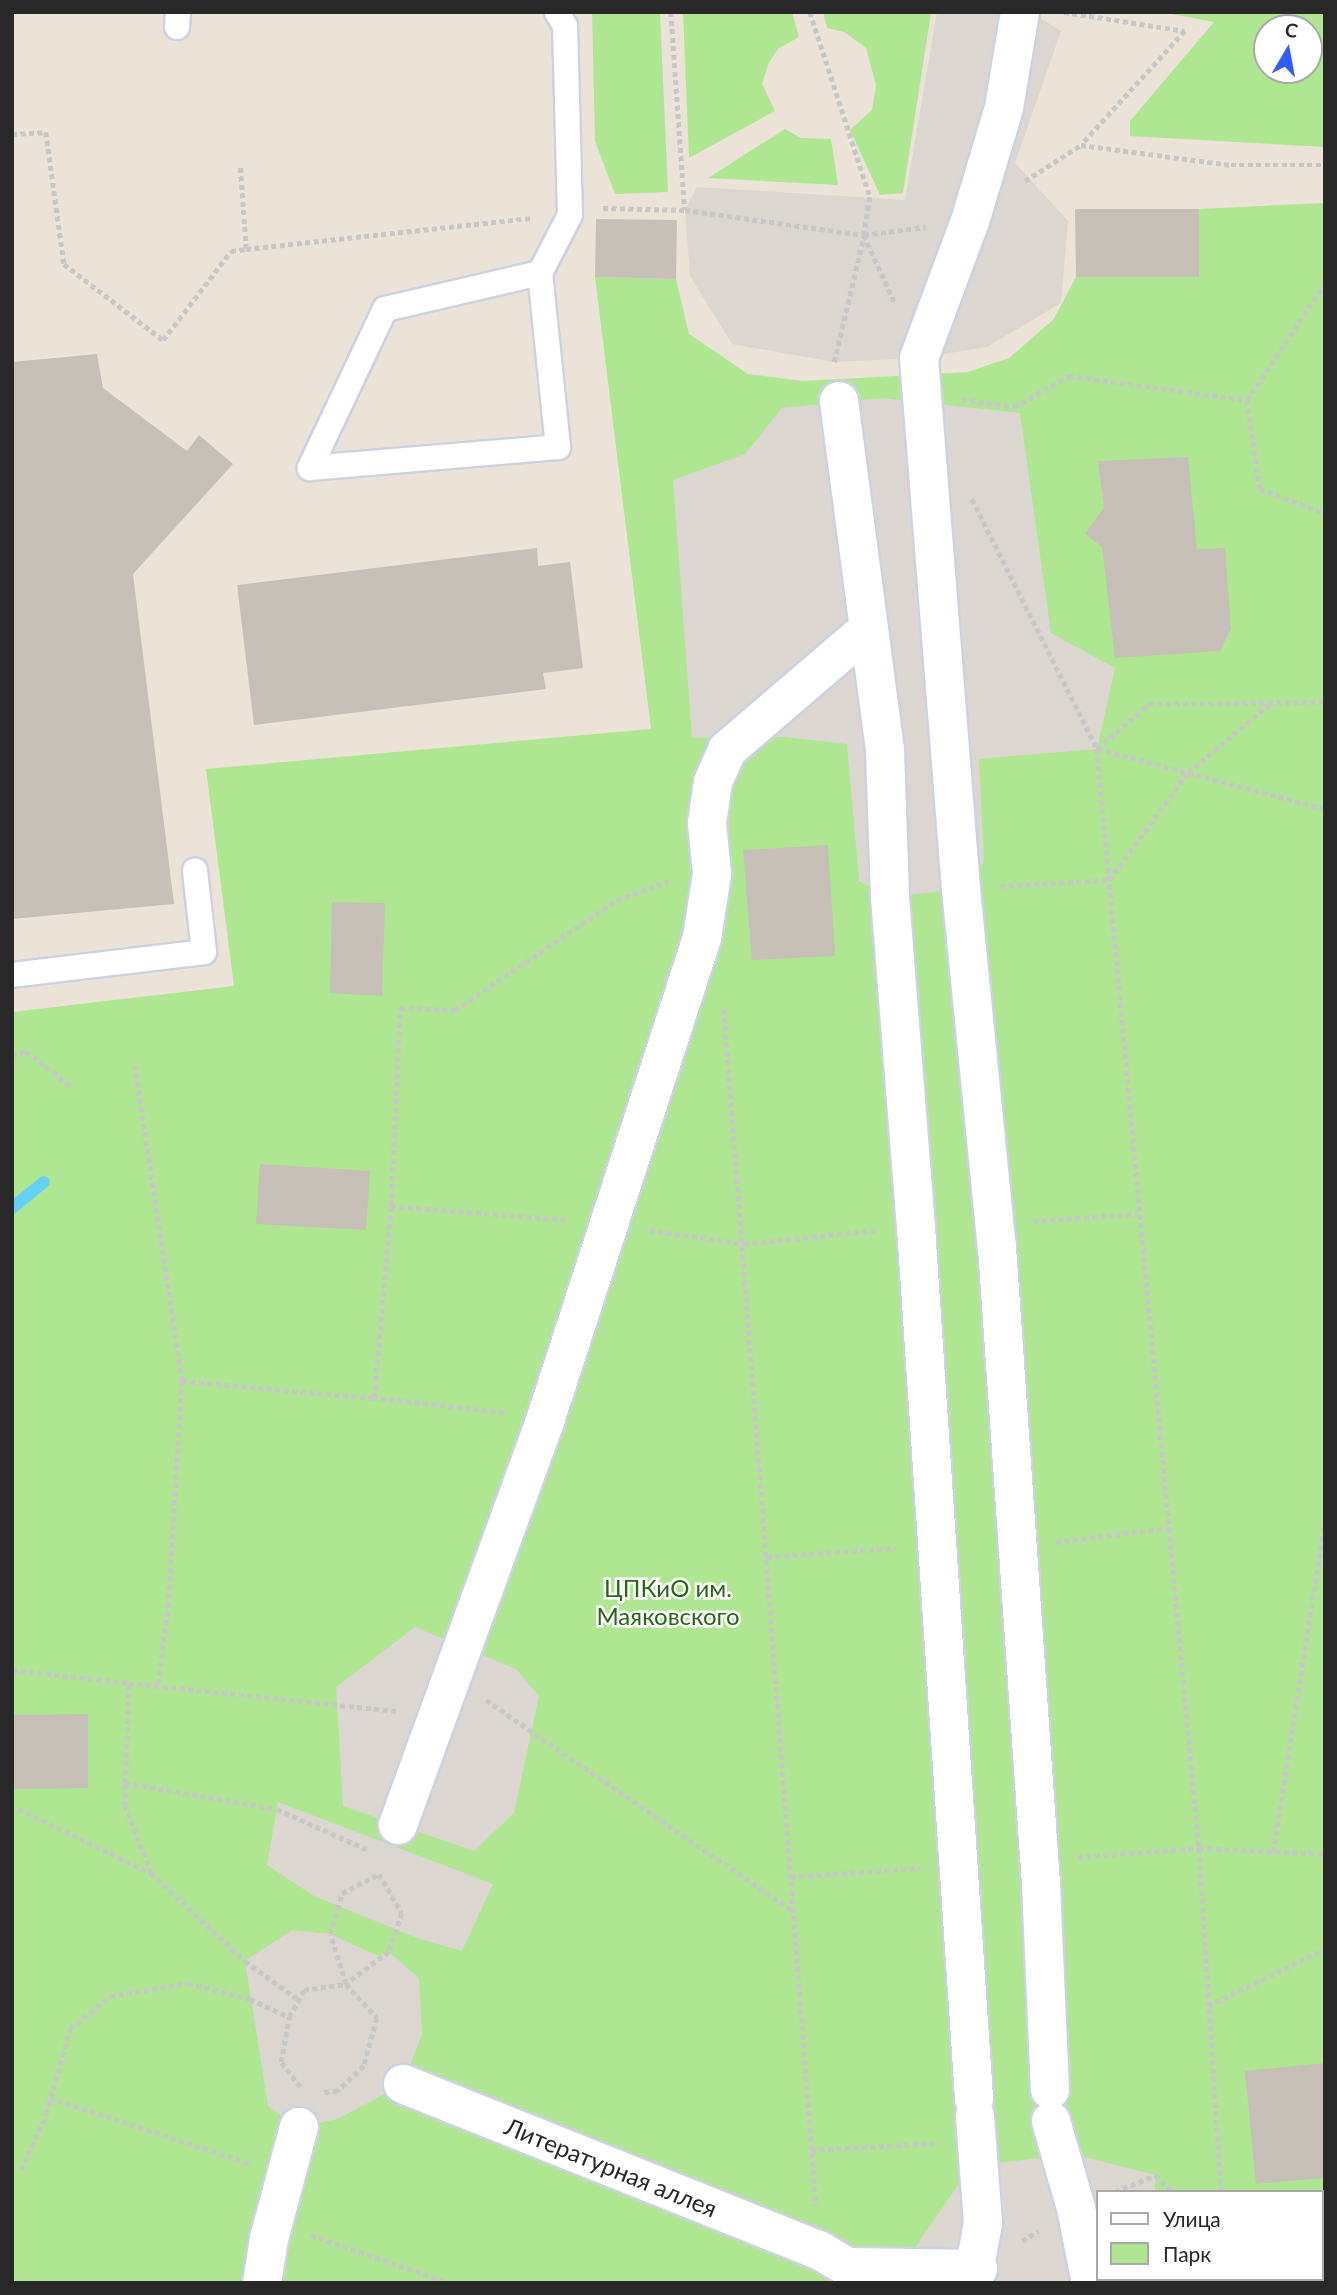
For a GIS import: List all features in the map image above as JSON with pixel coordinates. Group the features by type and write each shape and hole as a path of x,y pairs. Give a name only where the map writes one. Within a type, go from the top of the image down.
{"street":[{"path":"1020,12 1004,108 921,375 961,889 995,1224 1039,1860 1050,2105 1076,2207 1091,2283"},
{"path":"839,401 885,752 890,897 916,1227 935,1545 983,2223 975,2276"},
{"path":"385,1839 437,1715 546,1418 702,938 712,874 707,823 713,782 727,750 867,629"},
{"name":"Литературная аллея","path":"404,2084 819,2250 847,2267 975,2276"},
{"path":"262,2283 273,2222 302,2111"}],"lane":[{"path":"540,272 385,309 310,468 558,447 540,272 570,211 565,26 557,12"},
{"path":"12,975 204,952 195,870"}],"path":[{"path":"671,12 685,210"},
{"path":"810,12 870,197 864,235 834,362"},
{"path":"1021,184 1082,145 1185,32 1064,12"},
{"path":"12,134 46,132 64,264 163,340 231,251 570,211 685,210 864,235 970,221"},
{"path":"1082,145 1231,165 1325,165"},
{"path":"240,166 246,249"},
{"path":"864,235 921,375 1014,407 1069,376 1247,400"},
{"path":"1325,284 1247,400 1260,489 1325,513"},
{"path":"967,487 1097,749 1137,1214 1170,1528 1199,1848 1222,2190"},
{"path":"1109,880 1188,773 1272,702"},
{"path":"1097,749 1149,704 1325,702"},
{"path":"1097,749 1325,808"},
{"path":"374,1398 391,1206 400,1008 455,1010 617,900 680,877 712,874"},
{"path":"961,889 1109,880"},
{"path":"723,997 819,2250"},
{"path":"12,1056 26,1051 70,1086"},
{"path":"135,1065 182,1381 169,1603 159,1685"},
{"path":"995,1224 1137,1214"},
{"path":"744,1244 916,1227"},
{"path":"182,1381 374,1398 546,1418"},
{"path":"1273,1852 1325,1521"},
{"path":"1017,1546 1170,1528"},
{"path":"767,1557 935,1545"},
{"path":"12,1670 437,1715"},
{"path":"450,1676 794,1912"},
{"path":"129,1683 125,1806 151,1873"},
{"path":"125,1783 277,1809 385,1839"},
{"path":"19,1809 151,1873 245,1961 299,2000"},
{"path":"1039,1860 1199,1848 1325,1854"},
{"path":"791,1877 959,1865"},
{"path":"302,2111 281,2062 289,2017 304,1990 346,1984 389,1952 402,1913 379,1874 342,1893 330,1934 346,1984 377,2018 364,2066 338,2091 317,2094"},
{"path":"1208,2006 1325,1949"},
{"path":"21,2170 50,2098 70,2029 110,1996 188,1983 250,1999 289,2017"},
{"path":"50,2098 286,2175"},
{"path":"811,2150 976,2119"},
{"path":"1120,2190 1155,2175 1172,2190"},
{"path":"273,2222 450,2283"}],"green space":[{"path":"592,12 660,12 668,192 615,194 595,141"},
{"path":"683,12 792,12 799,37 779,48 769,62 762,84 775,111 689,158"},
{"path":"823,12 931,13 903,193 880,195 850,130 872,110 876,85 866,48 844,32 827,28"},
{"path":"1161,12 1325,12 1325,147 1130,136 1130,121 1214,22"},
{"path":"785,129 801,138 831,139 838,185 708,178"},
{"name":"ЦПКиО им. Маяковского","path":"1325,203 1325,2283 12,2283 12,1012 234,986 206,769 651,729 595,277 676,279 689,334 748,374 803,381 968,372 1009,358 1053,320 1076,277 1199,277 1199,209"}],"shaded area":[{"path":"937,12 1031,12 1061,31 1015,163 1068,221 1061,303 987,347 919,358 834,362 732,344 690,276 685,210 697,187 905,200"},
{"path":"882,398 1020,413 1051,633 1115,668 1097,749 979,759 984,862 961,889 890,897 859,881 847,744 783,737 692,738 673,480 745,454 782,408"},
{"path":"415,1627 516,1669 539,1696 514,1813 474,1851 343,1806 336,1687"},
{"path":"278,1802 493,1884 462,1951 417,1938 314,1896 267,1865"},
{"path":"292,1930 330,1934 378,1956 389,1952 419,1978 422,2034 403,2084 338,2119 299,2127 268,2106 245,1961"},
{"path":"1073,2154 1155,2175 1155,2190 1096,2190 1096,2281 1155,2283 846,2283 908,2258 971,2166"}],"building":[{"path":"1075,209 1199,209 1199,277 1076,277"},
{"path":"596,219 677,220 676,279 595,277"},
{"path":"97,354 103,388 187,451 199,435 233,464 133,574 174,904 12,919 12,362"},
{"path":"1188,457 1197,549 1225,548 1231,629 1220,651 1115,658 1102,547 1085,534 1104,507 1098,461"},
{"path":"537,548 538,566 570,562 583,668 543,673 546,689 254,725 237,585"},
{"path":"828,845 835,956 752,960 743,850"},
{"path":"332,902 385,903 382,996 330,993"},
{"path":"260,1164 370,1171 366,1230 256,1224"},
{"path":"88,1714 88,1788 12,1789 12,1715"},
{"path":"1325,2063 1325,2178 1256,2184 1245,2071"}],"waterway":[{"path":"12,1208 44,1182"}]}
